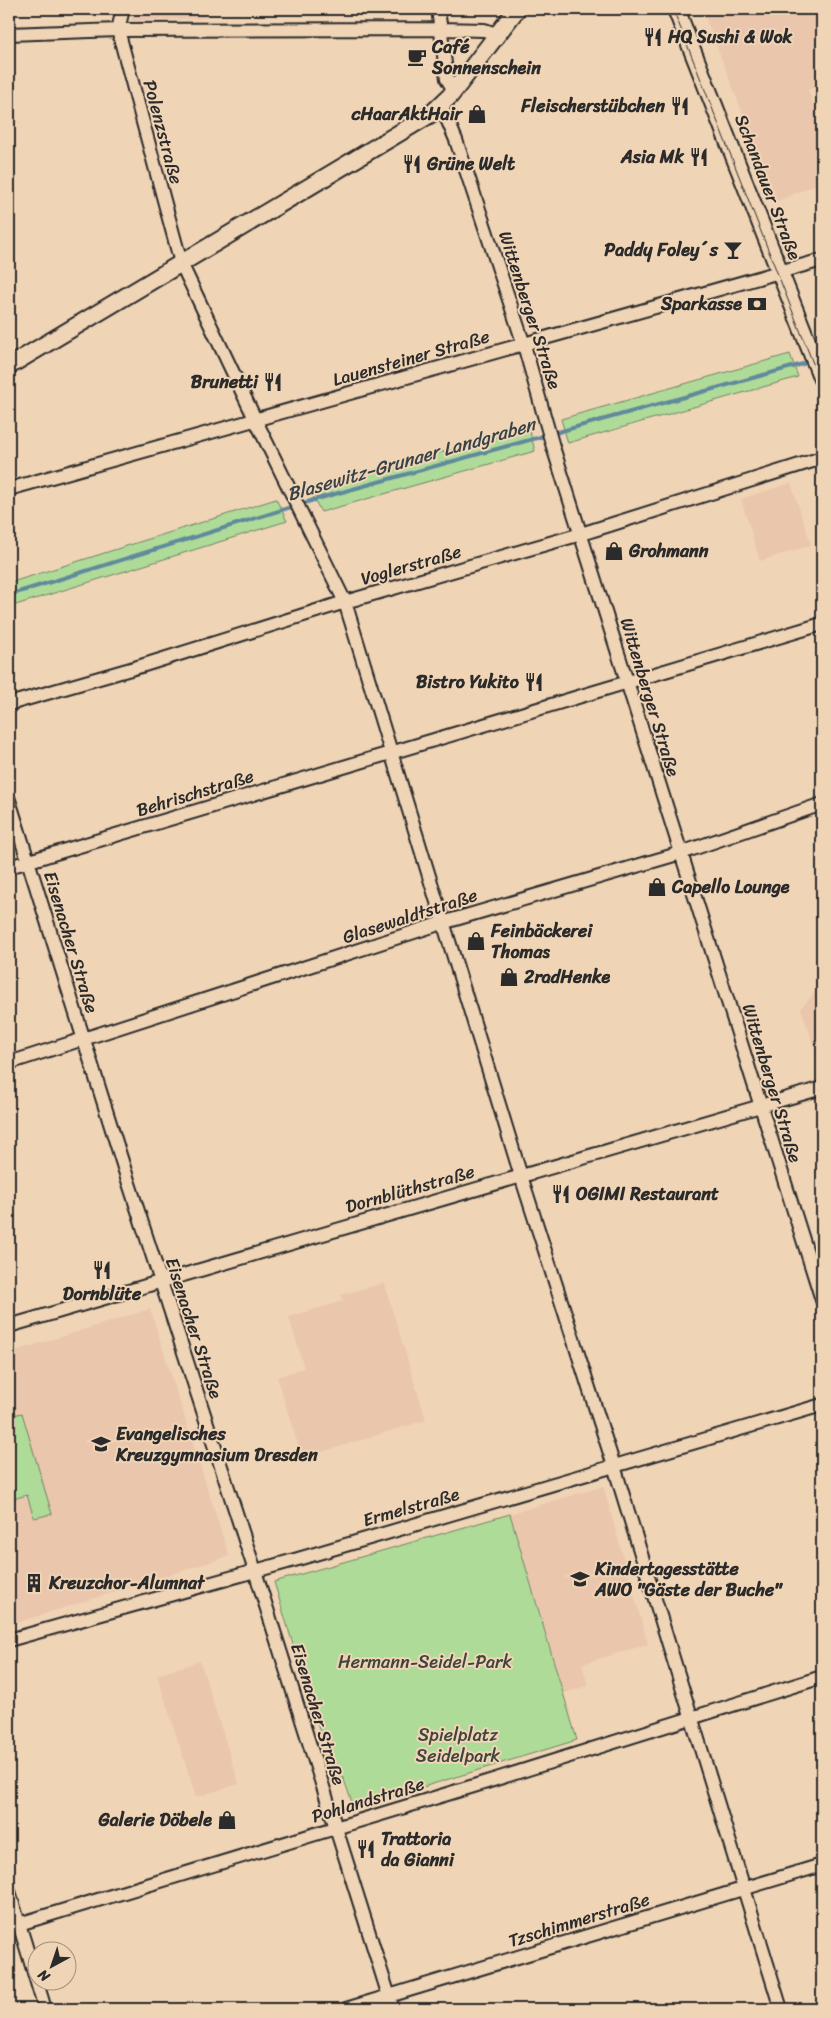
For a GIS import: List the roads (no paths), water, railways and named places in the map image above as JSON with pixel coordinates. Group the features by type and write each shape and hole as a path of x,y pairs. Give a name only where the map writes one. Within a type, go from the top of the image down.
{"main road":[{"path":"9,366 431,114 454,90 517,9"},
{"name":"Schandauer Straße","path":"676,9 821,375"}],"street":[{"name":"Polenzstraße","path":"123,9 118,30 181,263 345,602 442,923 614,1466 781,2009"},
{"path":"438,9 447,79 454,90"},
{"path":"9,34 118,30 440,29 484,30 497,34"},
{"name":"Wittenberger Straße","path":"441,105 456,140 524,345 546,423 822,1300"},
{"name":"Lauensteiner Straße","path":"9,489 524,345 779,270 822,260"},
{"name":"Voglerstraße","path":"9,704 140,666 345,602 581,534 822,458"},
{"name":"Behrischstraße","path":"9,867 822,624"},
{"name":"Eisenacher Straße","path":"9,800 83,1039 255,1571 393,2009"},
{"name":"Glasewaldtstraße","path":"9,1063 442,923 681,853 822,804"},
{"name":"Dornblüthstraße","path":"9,1326 822,1088"},
{"name":"Ermelstraße","path":"9,1640 255,1571 822,1405"},
{"name":"Pohlandstraße","path":"14,1925 336,1828 822,1677"},
{"name":"Tzschimmerstraße","path":"346,2009 822,1865"},
{"path":"9,1891 14,1925 45,2009"}],"waterway":[{"name":"Blasewitz‐Grunaer Landgraben","path":"9,595 317,499 810,362"}],"tram line":[{"path":"673,9 822,386"}],"place":[{"name":"HQ Sushi & Wok","path":"653,37"},
{"name":"Café Sonnenschein","path":"417,57"},
{"name":"Fleischerstübchen","path":"680,106"},
{"name":"cHaarAktHair","path":"477,114"},
{"name":"Asia Mk","path":"699,157"},
{"name":"Grüne Welt","path":"412,164"},
{"name":"Paddy Foley´s","path":"733,250"},
{"name":"Sparkasse","path":"757,304"},
{"name":"Brunetti","path":"273,382"},
{"name":"Grohmann","path":"614,551"},
{"name":"Bistro Yukito","path":"534,682"},
{"name":"Capello Lounge","path":"657,887"},
{"name":"Feinbäckerei Thomas","path":"476,941"},
{"name":"2radHenke","path":"509,977"},
{"name":"OGIMI Restaurant","path":"561,1194"},
{"name":"Dornblüte","path":"102,1270"},
{"name":"Evangelisches Kreuzgymnasium Dresden","path":"101,1444"},
{"name":"Kindertagesstätte AWO \"Gäste der Buche\"","path":"580,1579"},
{"name":"Kreuzchor-Alumnat","path":"34,1583"},
{"name":"Galerie Döbele","path":"227,1820"},
{"name":"Trattoria da Gianni","path":"366,1849"}],"park label":[{"name":"Hermann-Seidel-Park","path":"425,1662"},
{"name":"Spielplatz Seidelpark","path":"458,1745"}]}
